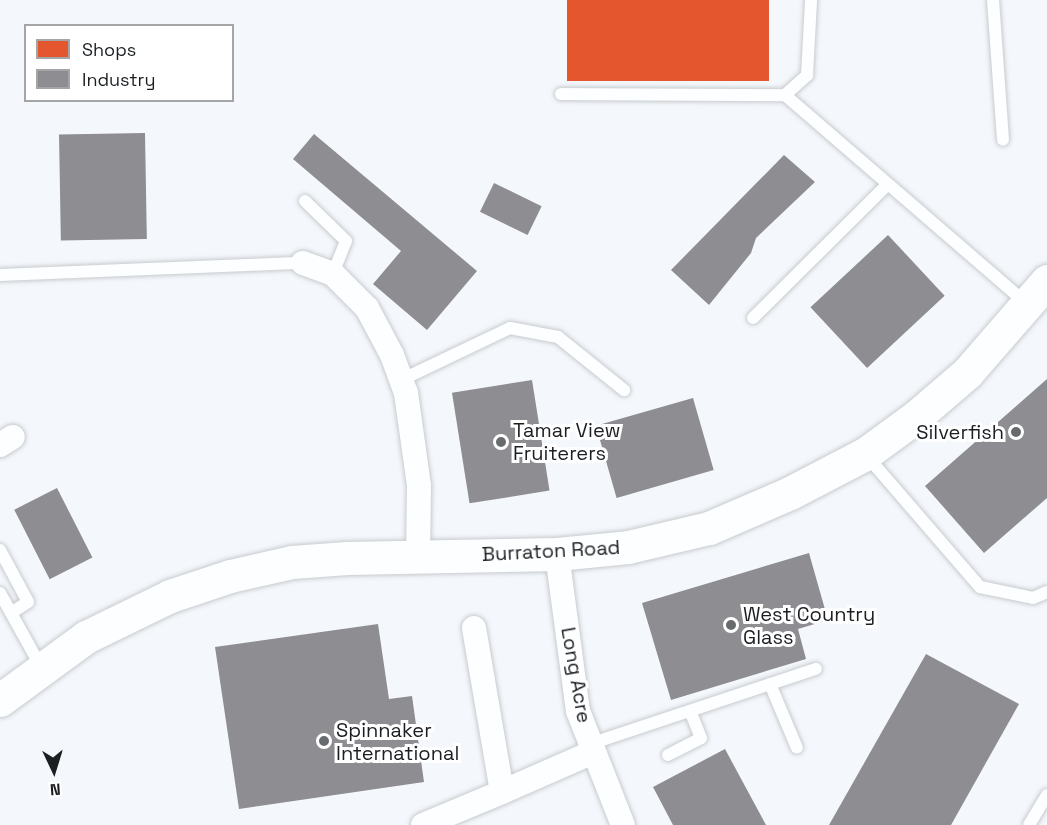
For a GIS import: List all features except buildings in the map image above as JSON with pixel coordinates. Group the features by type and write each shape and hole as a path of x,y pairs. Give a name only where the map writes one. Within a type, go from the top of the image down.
{"street":[{"path":"303,263 333,274 368,308 401,380 419,486 418,555"},
{"name":"Burraton Road","path":"0,700 86,637 170,596 230,576 292,562 418,555 557,554 628,547 709,528 790,493 865,453 967,373 1038,293"},
{"name":"Long Acre","path":"557,554 578,711 623,825"},
{"path":"474,628 502,792"},
{"path":"423,825 502,792 592,748"}],"lane":[{"path":"785,95 807,75 811,0"},
{"path":"993,0 1003,140"},
{"path":"561,94 785,95 888,184 1038,293"},
{"path":"753,318 888,184"},
{"path":"305,201 346,241 333,274"},
{"path":"0,275 303,263"},
{"path":"401,380 510,328 558,337 624,390"},
{"path":"865,453 980,587 1033,598 1047,592"},
{"path":"0,550 28,602 11,613"},
{"path":"0,593 41,668"},
{"path":"592,748 690,711 816,669"},
{"path":"770,684 797,747"},
{"path":"668,755 701,738 690,711"},
{"path":"1029,825 1047,795"}],"place":[{"name":"Silverfish","path":"1016,432"},
{"name":"Tamar View Fruiterers","path":"501,442"},
{"name":"West Country Glass","path":"731,625"},
{"name":"Spinnaker International","path":"324,741"}]}
